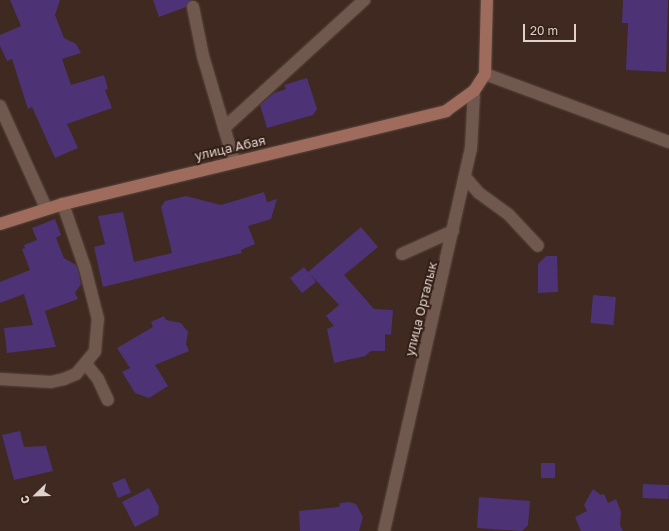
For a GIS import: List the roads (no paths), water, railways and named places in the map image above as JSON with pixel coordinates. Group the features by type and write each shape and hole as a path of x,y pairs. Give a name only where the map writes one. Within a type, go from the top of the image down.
{"main road":[{"path":"485,74 487,0"},
{"name":"улица Орталык","path":"470,95 485,74"},
{"name":"улица Абая","path":"0,224 46,208 234,161 446,111 470,95"}],"street":[{"path":"224,128 364,0"},
{"path":"194,7 204,56 234,161"},
{"path":"485,74 669,142"},
{"name":"улица Орталык","path":"384,531 471,149 470,95"},
{"path":"0,106 46,208"},
{"path":"465,177 479,193 508,215 538,246"},
{"path":"0,379 51,382 76,374 86,364 95,351 98,319 85,268 63,204"},
{"path":"402,254 453,231"},
{"path":"86,364 98,379 108,400"}]}
